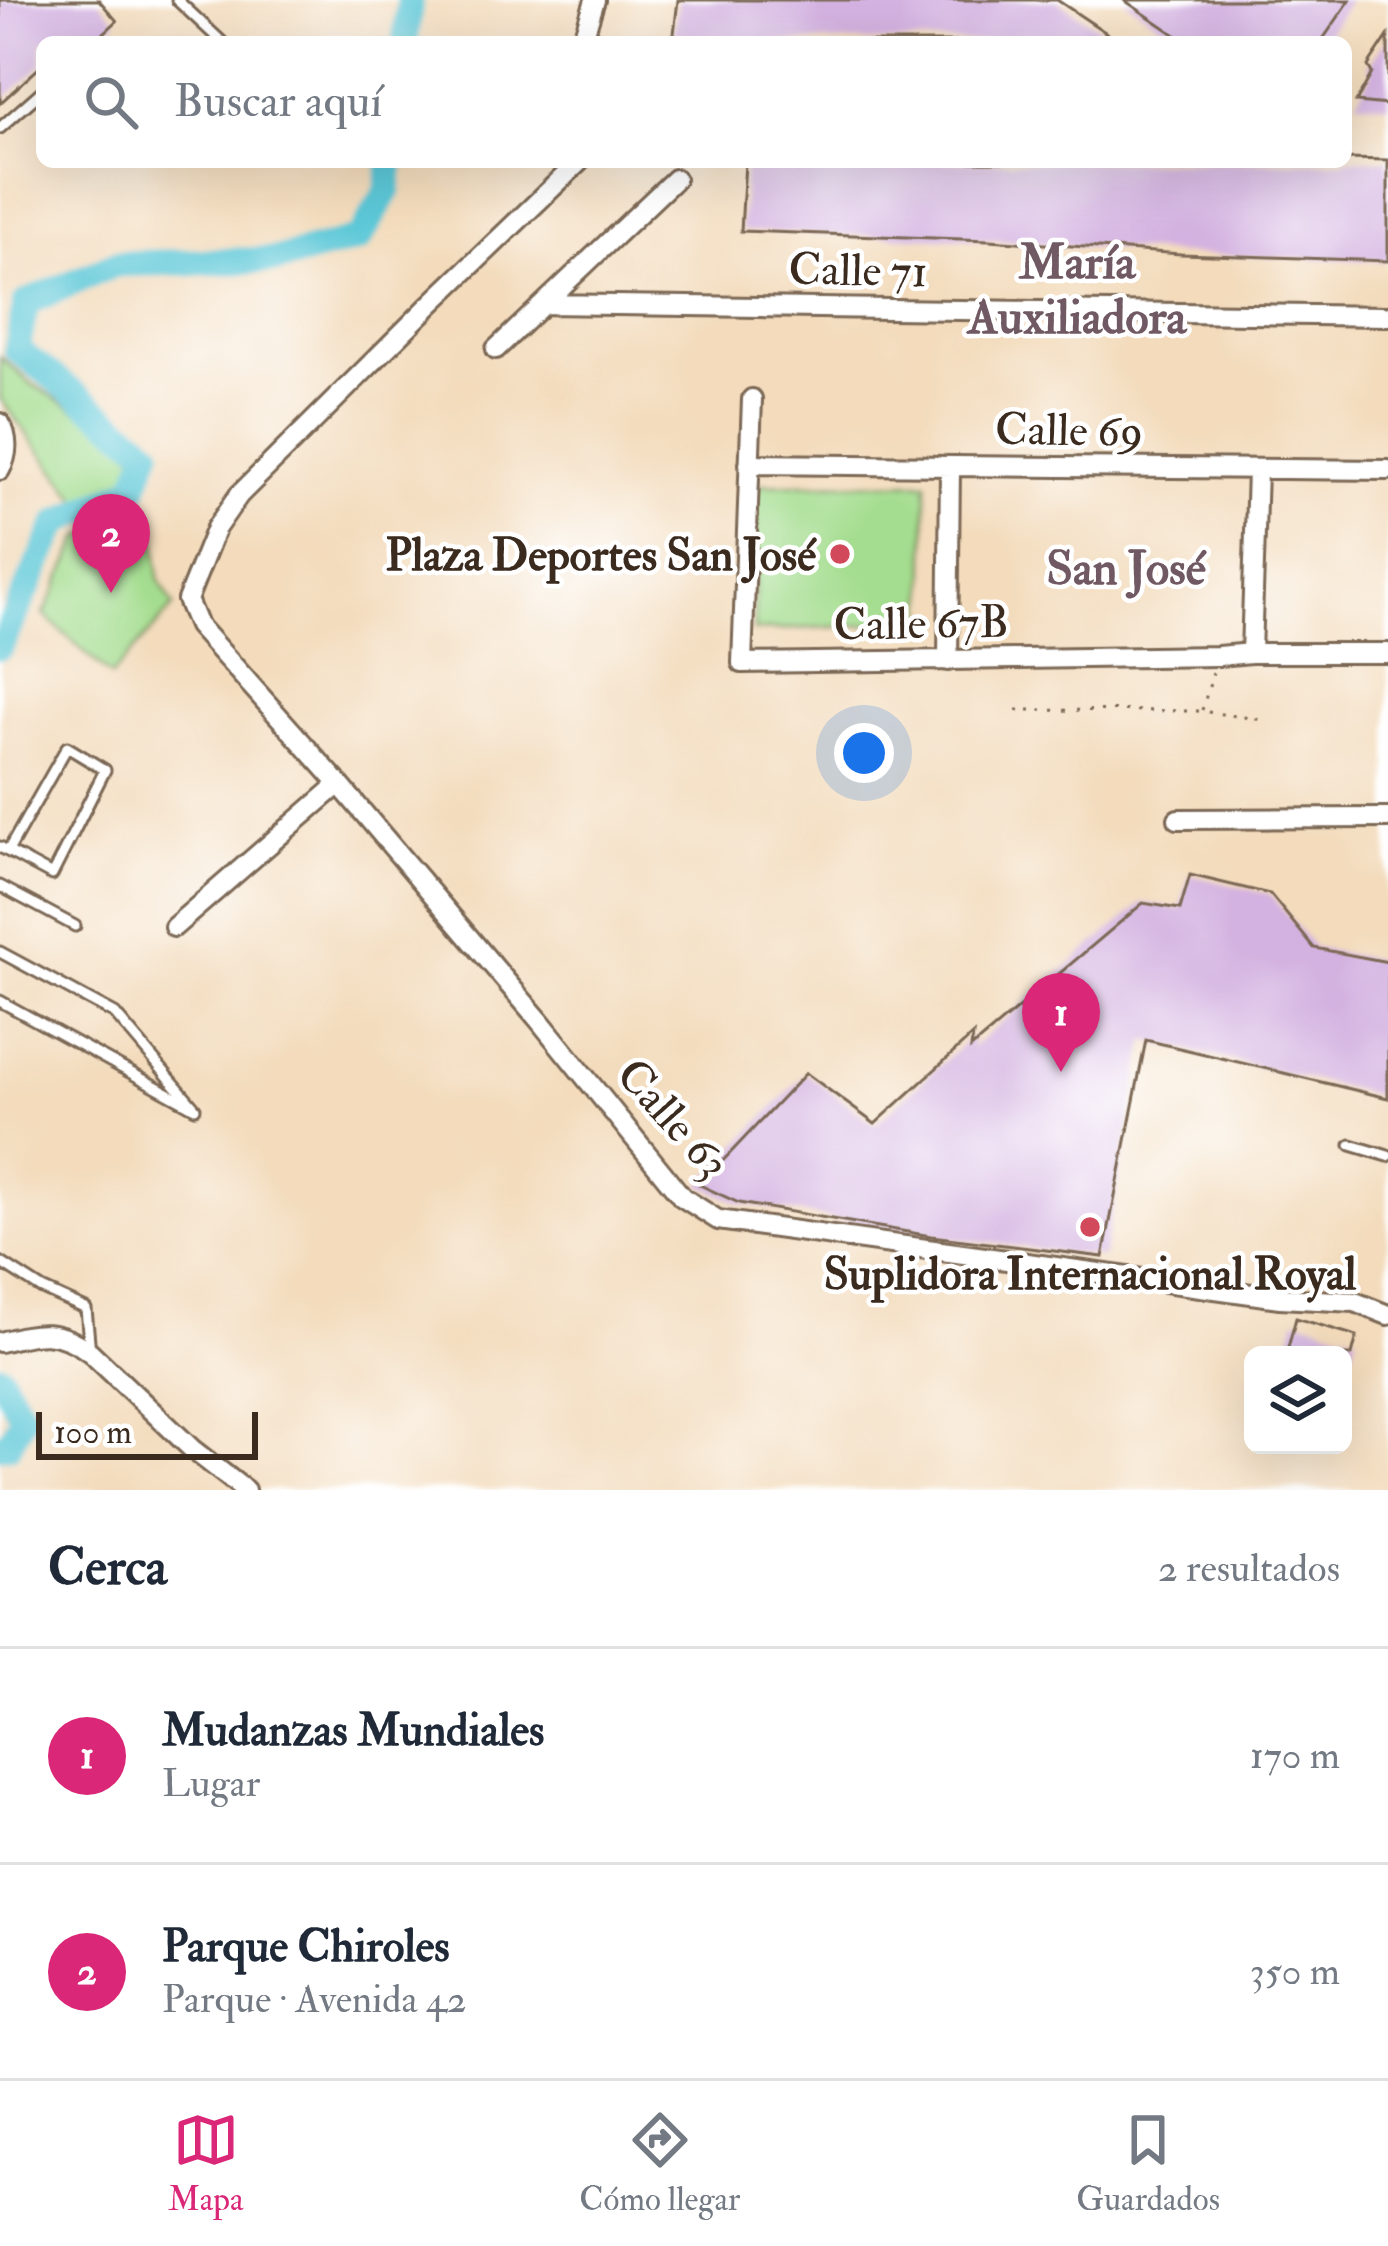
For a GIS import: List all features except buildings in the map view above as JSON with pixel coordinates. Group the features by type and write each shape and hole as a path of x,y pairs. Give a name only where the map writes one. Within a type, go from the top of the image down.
{"street":[{"path":"586,36 595,0"},
{"name":"Calle 63","path":"573,168 239,495 216,528 187,600 198,626 539,1020 682,1197 718,1220 1280,1298 1355,1302 1388,1315"},
{"path":"496,349 675,179"},
{"name":"Calle 71","path":"544,304 1388,316"},
{"path":"749,464 752,399"},
{"path":"0,423 8,447 1,469"},
{"name":"Calle 69","path":"749,464 1388,470"},
{"name":"Calle 67B","path":"749,464 742,663 1388,653"},
{"path":"948,661 950,466"},
{"path":"1251,653 1257,471"},
{"path":"174,927 338,784"},
{"path":"1178,819 1388,818"},
{"path":"0,1342 35,1333 73,1340 192,1449 245,1490"}],"lane":[{"path":"177,0 216,36"},
{"path":"0,128 36,96"},
{"path":"67,747 105,770 52,875 4,849 67,747"},
{"path":"0,886 75,926"},
{"path":"0,952 115,1014 195,1108 0,1001"},
{"path":"1351,1145 1388,1156"},
{"path":"0,1262 86,1309 90,1352"}],"path":[{"path":"1202,711 1218,656"},
{"path":"1016,710 1202,711 1264,720"}],"green space":[{"path":"0,357 32,384 122,438 134,456 130,479 79,501 0,399"},
{"name":"Plaza Deportes San José","path":"927,482 925,622 754,631 756,485"},
{"path":"138,514 154,519 159,580 174,606 111,676 44,615 80,538"}],"waterway":[{"path":"406,36 410,0"},
{"path":"0,647 58,523 135,487 149,450 17,350 26,303 115,264 277,260 359,239 388,190 390,168"},
{"path":"0,1376 23,1417 8,1445 0,1445"}],"place":[{"name":"Plaza Deportes San José","path":"840,554"},
{"name":"Parque Chiroles","path":"111,593"},
{"name":"Mudanzas Mundiales","path":"1061,1072"},
{"name":"Suplidora Internacional Royal","path":"1090,1227"}],"district":[{"name":"María Auxiliadora","path":"1077,288"},
{"name":"San José","path":"1126,567"}]}
